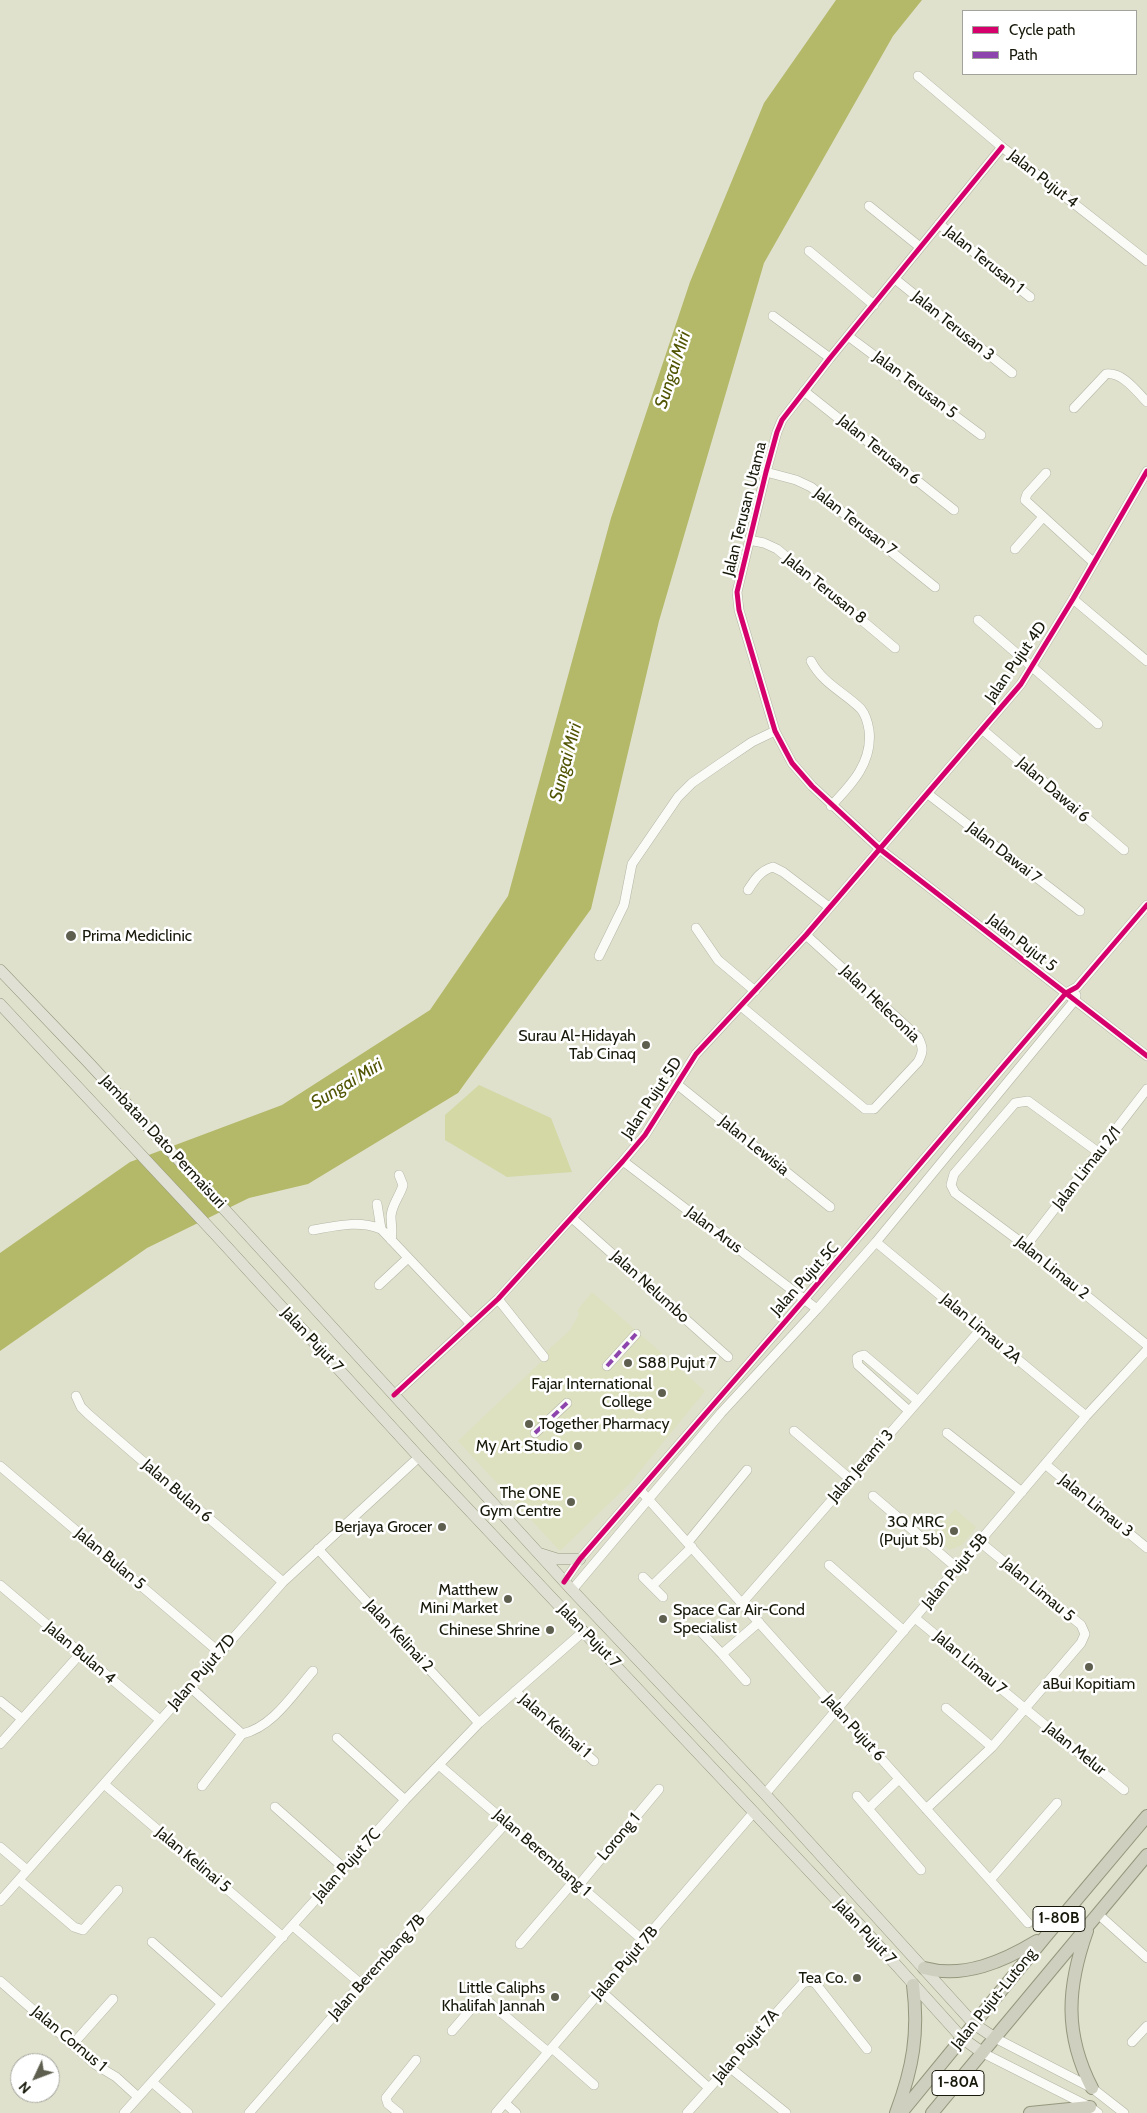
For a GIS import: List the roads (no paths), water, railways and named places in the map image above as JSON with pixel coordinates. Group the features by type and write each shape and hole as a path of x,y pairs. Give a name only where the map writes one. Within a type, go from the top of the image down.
{"highway":[{"name":"Jalan Pujut-Lutong","path":"901,2113 1147,1816"},
{"name":"Jalan Pujut-Lutong","path":"932,2113 1147,1855"},
{"path":"1092,2088 1080,2061 1071,2012 1073,1975 1093,1919"},
{"path":"924,1968 949,1973 976,1968 1015,1953 1046,1936"},
{"path":"896,2113 908,2080 914,2053 916,2020 913,1985"},
{"path":"1030,2113 1094,2110"}],"main road":[{"name":"Jambatan Dato Permaisuri","path":"0,970 238,1224"},
{"name":"Jambatan Dato Permaisuri","path":"0,1004 215,1234"},
{"name":"Jalan Pujut 7","path":"238,1224 568,1586 765,1794 974,2024 995,2038"},
{"name":"Jalan Pujut 7","path":"215,1234 419,1457 754,1812 962,2038 983,2053"},
{"path":"539,1553 557,1559 580,1559"},
{"path":"568,1586 565,1602 621,1662 635,1685"}],"street":[{"name":"Jalan Pujut 4","path":"918,76 1002,146 1147,261"},
{"name":"Jalan Terusan Utama","path":"881,850 831,806 792,763 775,731 739,610 737,592 777,432 789,411 1002,146"},
{"path":"869,206 920,247"},
{"name":"Jalan Terusan 1","path":"939,224 1030,297"},
{"path":"809,251 874,305"},
{"name":"Jalan Terusan 3","path":"895,279 1012,373"},
{"path":"773,316 830,358"},
{"name":"Jalan Terusan 5","path":"848,336 981,435"},
{"path":"1074,408 1106,374 1112,373 1121,377 1147,402"},
{"name":"Jalan Terusan 6","path":"804,390 954,510"},
{"name":"Jalan Pujut 4D","path":"881,850 983,730 1032,667 1147,471"},
{"name":"Jalan Terusan 7","path":"766,472 811,486 935,586"},
{"path":"1046,473 1027,494 1025,500 1093,562"},
{"path":"1015,549 1043,517"},
{"name":"Jalan Terusan 8","path":"749,540 764,543 777,549 895,648"},
{"path":"1073,599 1147,661"},
{"path":"978,620 1098,724"},
{"path":"812,662 818,674 862,710 868,726 870,742 867,759 852,784 831,806"},
{"name":"Jalan Dawai 6","path":"983,730 1124,850"},
{"path":"599,956 624,905 632,864 678,798 692,782 752,742 775,731"},
{"name":"Jalan Dawai 7","path":"928,794 1080,911"},
{"name":"Jalan Pujut 5D","path":"394,1395 498,1299 623,1161 645,1135 696,1054 742,1007 881,850"},
{"name":"Jalan Pujut 5","path":"881,850 1147,1056"},
{"path":"748,890 757,876 773,867 829,908"},
{"path":"1066,993 1077,987 1147,905"},
{"path":"696,928 718,960 755,991"},
{"name":"Jalan Heleconia","path":"742,1007 865,1109 874,1109 918,1062 923,1047 918,1037 806,935"},
{"path":"1075,1000 1077,987"},
{"name":"Jalan Pujut 5C","path":"568,1586 580,1559 866,1229 1066,993"},
{"name":"Jalan Pujut 5C","path":"568,1586 650,1500 722,1413 817,1310 876,1242 1075,1000"},
{"name":"Jalan Lewisia","path":"678,1085 830,1206"},
{"name":"Jalan Limau 2/1","path":"1026,1246 1147,1089"},
{"name":"Jalan Limau 2","path":"1098,1152 1028,1101 1022,1101 1015,1103 954,1174 951,1185 955,1193 1026,1246 1147,1345"},
{"name":"Jalan Arus","path":"623,1161 817,1310"},
{"path":"391,1240 393,1205 403,1185 399,1176"},
{"path":"377,1204 381,1229"},
{"name":"Jalan Nelumbo","path":"572,1218 728,1357"},
{"path":"313,1230 355,1223 381,1229 471,1324"},
{"name":"Jalan Limau 2A","path":"876,1242 1086,1416"},
{"path":"379,1285 408,1258"},
{"path":"498,1299 544,1357"},
{"name":"Jalan Jerami 3","path":"742,1603 981,1329"},
{"path":"608,1366 636,1334"},
{"name":"Jalan Pujut 5B","path":"765,1794 1086,1416 1147,1350"},
{"path":"909,1411 858,1365 857,1358 864,1355 918,1401"},
{"name":"Jalan Bulan 6","path":"76,1396 81,1407 88,1414 283,1582"},
{"path":"535,1433 567,1403"},
{"path":"712,1405 722,1413"},
{"path":"794,1431 850,1479"},
{"path":"947,1433 1022,1492"},
{"name":"Jalan Pujut 7D","path":"0,1901 283,1582 419,1457"},
{"name":"Jalan Limau 3","path":"1045,1464 1147,1548"},
{"name":"Jalan Bulan 5","path":"0,1466 219,1652"},
{"path":"652,1586 690,1545 747,1470"},
{"name":"Jalan Pujut 6","path":"640,1490 1028,1923"},
{"path":"873,1496 957,1568"},
{"path":"614,1520 624,1528"},
{"name":"Jalan Limau 5","path":"980,1542 1081,1625 1084,1634 1081,1643 1026,1709"},
{"name":"Jalan Kelinai 2","path":"318,1549 479,1723"},
{"path":"829,1565 904,1631"},
{"path":"643,1577 663,1597"},
{"name":"Jalan Bulan 4","path":"0,1585 160,1720"},
{"name":"Jalan Limau 7","path":"915,1618 1026,1709"},
{"path":"722,1654 759,1622"},
{"name":"Jalan Pujut 7C","path":"124,2113 294,1926 405,1800 479,1723 584,1631"},
{"path":"702,1633 746,1681"},
{"path":"0,1744 21,1718 80,1654"},
{"path":"202,1786 242,1734 252,1732 263,1725 314,1671"},
{"path":"190,1687 242,1734"},
{"name":"Jalan Kelinai 1","path":"516,1691 594,1761"},
{"path":"0,1700 21,1718"},
{"path":"946,1708 992,1747"},
{"path":"926,1809 992,1747 1026,1709"},
{"name":"Jalan Melur","path":"1026,1709 1124,1790"},
{"path":"337,1738 405,1800"},
{"name":"Jalan Berembang 1","path":"439,1765 644,1941"},
{"path":"868,1808 899,1778"},
{"name":"Jalan Kelinai 5","path":"104,1784 283,1937"},
{"name":"Lorong 1","path":"520,1944 577,1883 659,1789"},
{"path":"857,1796 921,1870"},
{"path":"990,1880 1057,1803"},
{"path":"275,1807 344,1868"},
{"name":"Jalan Pujut 7B","path":"496,2113 754,1812"},
{"name":"Jalan Berembang 7B","path":"248,2113 506,1822"},
{"path":"0,1847 27,1870"},
{"path":"19,1880 74,1927 83,1930 118,1890"},
{"path":"1093,1919 1147,1958"},
{"path":"294,1926 361,1984"},
{"path":"152,1942 222,2004"},
{"name":"Jalan Cornus 1","path":"0,1981 104,2071 116,2077 138,2097"},
{"name":"Jalan Pujut 7A","path":"687,2113 798,1986 807,1981 816,1984 867,2049"},
{"path":"601,1991 709,2088"},
{"path":"73,2044 113,1998"},
{"path":"452,2031 477,2002 484,1998 594,2085"},
{"path":"1132,2042 1147,2026"},
{"path":"995,2038 1092,2088 1124,2113"},
{"path":"983,2053 1094,2110"},
{"path":"399,2113 388,2104 386,2098 416,2060"},
{"path":"728,2066 786,2113"},
{"path":"152,2082 188,2113"},
{"path":"505,2103 516,2113"}],"water":[{"name":"Sungai Miri","path":"836,0 922,0 893,36 764,263 659,621 591,909 458,1093 308,1184 249,1198 147,1248 0,1351 0,1253 130,1162 282,1105 430,1010 508,896 611,518 690,282 764,103"}],"place":[{"name":"Prima Mediclinic","path":"71,936"},
{"name":"Surau Al-Hidayah Tab Cinaq","path":"646,1045"},
{"name":"S88 Pujut 7","path":"628,1363"},
{"name":"Fajar International College","path":"662,1393"},
{"name":"Together Pharmacy","path":"529,1424"},
{"name":"My Art Studio","path":"578,1446"},
{"name":"The ONE Gym Centre","path":"571,1502"},
{"name":"Berjaya Grocer","path":"442,1527"},
{"name":"3Q MRC (Pujut 5b)","path":"954,1531"},
{"name":"Matthew Mini Market","path":"508,1599"},
{"name":"Space Car Air-Cond Specialist","path":"663,1619"},
{"name":"Chinese Shrine","path":"550,1630"},
{"name":"aBui Kopitiam","path":"1089,1667"},
{"name":"Tea Co.","path":"857,1978"},
{"name":"Little Caliphs Khalifah Jannah","path":"555,1997"}]}
